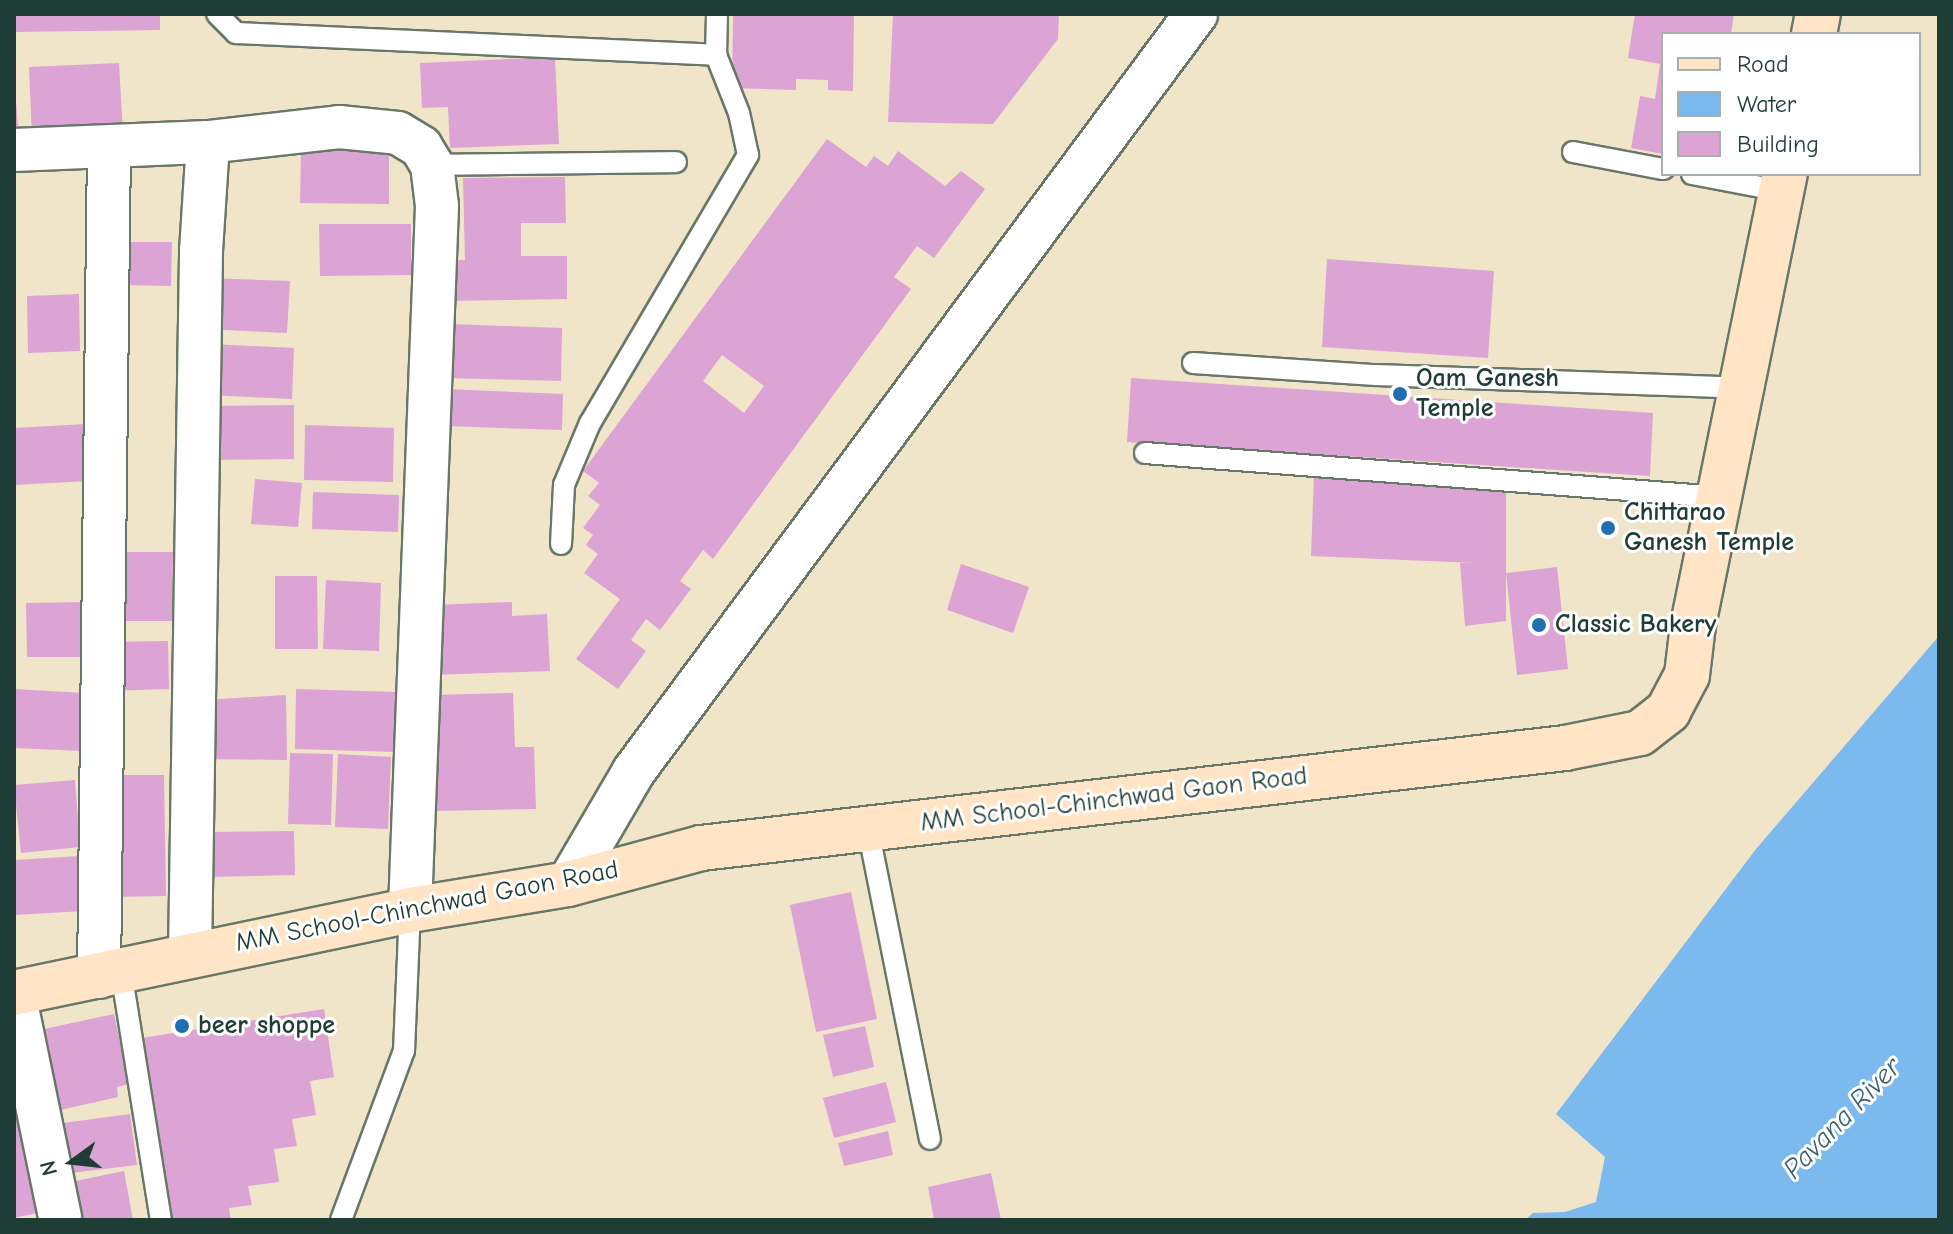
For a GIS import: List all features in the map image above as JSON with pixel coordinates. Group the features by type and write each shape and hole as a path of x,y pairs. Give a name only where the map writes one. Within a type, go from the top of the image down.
{"main road":[{"name":"MM School-Chinchwad Gaon Road","path":"14,993 410,910 568,884 701,848 1565,748 1640,733 1668,711 1687,675 1693,625 1784,182"}],"street":[{"path":"568,884 634,771 1196,14"},
{"path":"14,150 208,142 339,127 398,133 421,147 432,165 437,206 410,910"},
{"path":"190,955 201,251 208,142"},
{"path":"109,147 110,974"},
{"path":"14,993 60,1218"}],"lane":[{"path":"217,14 236,33 716,55"},
{"path":"561,544 564,485 590,423 748,155 739,113 716,55 717,14"},
{"path":"1573,152 1661,169"},
{"path":"432,165 676,162"},
{"path":"1715,176 1784,182"},
{"path":"1193,363 1376,375 1742,388"},
{"path":"1145,453 1720,497"},
{"path":"868,829 930,1139"},
{"path":"341,1220 404,1051 410,910"},
{"path":"110,974 161,1220"}],"water":[{"name":"Pavana River","path":"1939,636 1939,1215 1935,1220 1525,1220 1533,1213 1565,1212 1596,1202 1605,1157 1556,1114 1756,849"}],"building":[{"path":"14,14 160,14 160,30 14,32"},
{"path":"733,14 854,14 853,91 828,90 828,80 796,79 796,90 732,88"},
{"path":"893,14 1059,14 1058,39 993,124 888,122"},
{"path":"1635,14 1734,14 1731,32 1661,32 1661,154 1631,148 1640,96 1655,99 1660,64 1628,58"},
{"path":"555,57 559,144 450,148 448,107 422,108 420,63"},
{"path":"119,63 123,133 32,137 29,67"},
{"path":"14,78 19,136 14,137"},
{"path":"827,139 866,167 874,156 888,166 898,151 945,186 961,171 985,189 934,258 917,246 894,277 911,289 713,559 703,550 680,581 691,589 660,630 646,619 631,640 646,651 618,689 576,659 620,599 584,573 598,554 586,545 593,535 583,528 600,505 588,496 599,483 583,471","holes":["722,355 764,386 744,413 703,381"]},
{"path":"301,149 389,150 389,204 300,203"},
{"path":"565,177 566,223 521,223 521,256 567,256 567,299 447,301 446,260 465,260 463,178"},
{"path":"319,224 411,224 411,275 320,276"},
{"path":"124,242 172,242 171,286 124,285"},
{"path":"1327,259 1494,271 1488,358 1322,347"},
{"path":"207,278 290,281 287,333 205,329"},
{"path":"79,294 80,351 28,353 27,296"},
{"path":"450,324 562,328 561,381 449,378"},
{"path":"211,344 294,348 292,399 209,395"},
{"path":"1131,378 1653,413 1650,476 1127,442"},
{"path":"446,389 563,394 562,430 445,426"},
{"path":"294,405 294,459 200,460 200,406"},
{"path":"86,424 89,481 14,485 14,428"},
{"path":"305,425 394,428 393,482 304,480"},
{"path":"1314,475 1506,483 1506,621 1465,626 1460,563 1474,563 1311,556"},
{"path":"255,479 302,483 298,527 251,524"},
{"path":"313,492 399,495 398,532 312,529"},
{"path":"106,552 173,552 172,621 106,621"},
{"path":"961,564 1029,587 1013,633 947,610"},
{"path":"1557,567 1568,669 1517,675 1506,573"},
{"path":"275,576 317,576 318,649 275,649"},
{"path":"326,580 381,583 379,651 323,649"},
{"path":"88,602 89,657 27,657 26,603"},
{"path":"512,602 512,616 547,614 550,671 433,675 430,605"},
{"path":"168,641 169,689 107,691 106,642"},
{"path":"14,689 84,693 82,751 14,748"},
{"path":"296,689 396,692 395,752 295,749"},
{"path":"513,693 515,747 534,747 536,809 434,811 431,695"},
{"path":"286,695 287,760 202,759 202,700"},
{"path":"290,753 333,754 331,825 288,824"},
{"path":"338,754 391,757 388,829 335,827"},
{"path":"106,775 164,775 166,896 106,897"},
{"path":"75,780 80,847 21,853 14,785"},
{"path":"294,831 295,875 210,877 209,832"},
{"path":"80,856 84,911 14,915 14,860"},
{"path":"851,892 877,1019 816,1032 790,905"},
{"path":"324,1009 334,1077 310,1081 316,1115 292,1119 297,1146 274,1149 279,1182 248,1186 252,1205 229,1208 231,1220 170,1220 142,1038"},
{"path":"114,1014 129,1084 117,1087 118,1097 47,1113 30,1032"},
{"path":"865,1026 874,1067 833,1077 823,1035"},
{"path":"886,1082 896,1122 834,1138 823,1098"},
{"path":"14,1097 41,1212 14,1218"},
{"path":"130,1114 137,1165 63,1174 56,1124"},
{"path":"888,1131 893,1155 844,1166 838,1143"},
{"path":"124,1171 133,1220 69,1220 61,1184"},
{"path":"991,1173 1001,1220 934,1220 928,1187"}],"place":[{"name":"Oam Ganesh Temple","path":"1400,394"},
{"name":"Chittarao Ganesh Temple","path":"1608,528"},
{"name":"Classic Bakery","path":"1539,625"},
{"name":"beer shoppe","path":"182,1026"}]}
